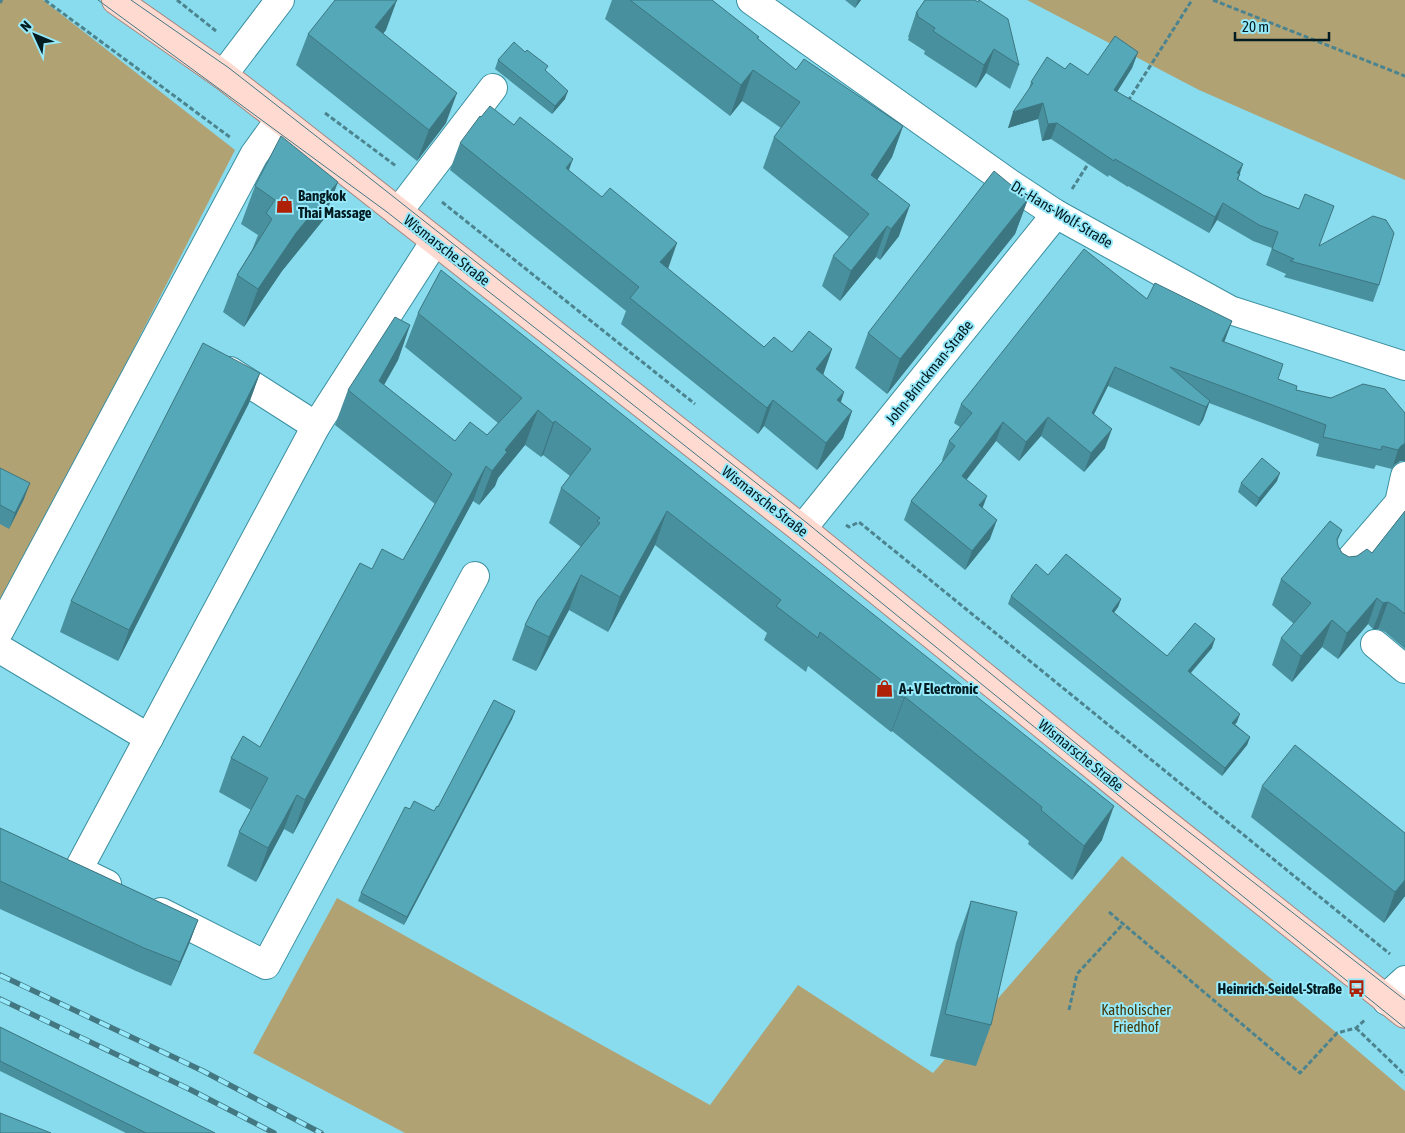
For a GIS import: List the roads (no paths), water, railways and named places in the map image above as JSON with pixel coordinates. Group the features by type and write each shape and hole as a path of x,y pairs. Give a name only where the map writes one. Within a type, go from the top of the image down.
{"main road":[{"name":"Wismarsche Straße","path":"116,0 223,75 802,529 1396,1007"}],"street":[{"path":"223,75 280,0"},
{"name":"Dr.-Hans-Wolf-Straße","path":"751,0 1008,183 1056,214 1230,310 1405,366"},
{"path":"398,212 492,88"},
{"path":"0,630 254,155 280,119"},
{"name":"John-Brinckman-Straße","path":"802,529 1056,214"},
{"path":"435,241 316,426 78,870 266,964 475,576"},
{"path":"230,371 316,426"},
{"path":"1343,568 1398,502 1405,476"},
{"path":"1375,644 1405,669"},
{"path":"0,649 149,738"},
{"path":"1396,1007 1393,991 1405,980"}],"tram line":[{"path":"98,0 387,212 608,385 798,535 1405,1028"},
{"path":"131,0 229,68 357,168 807,523 1095,759 1405,1000"}],"railway":[{"path":"0,975 203,1071 321,1133"},
{"path":"0,999 191,1090 274,1133"}],"place":[{"name":"Bangkok Thai Massage","path":"284,204"},
{"name":"A+V Electronic","path":"885,688"},
{"name":"Heinrich-Seidel-Straße","path":"1356,988"}],"park label":[{"name":"Katholischer Friedhof","path":"1136,1018"}]}
